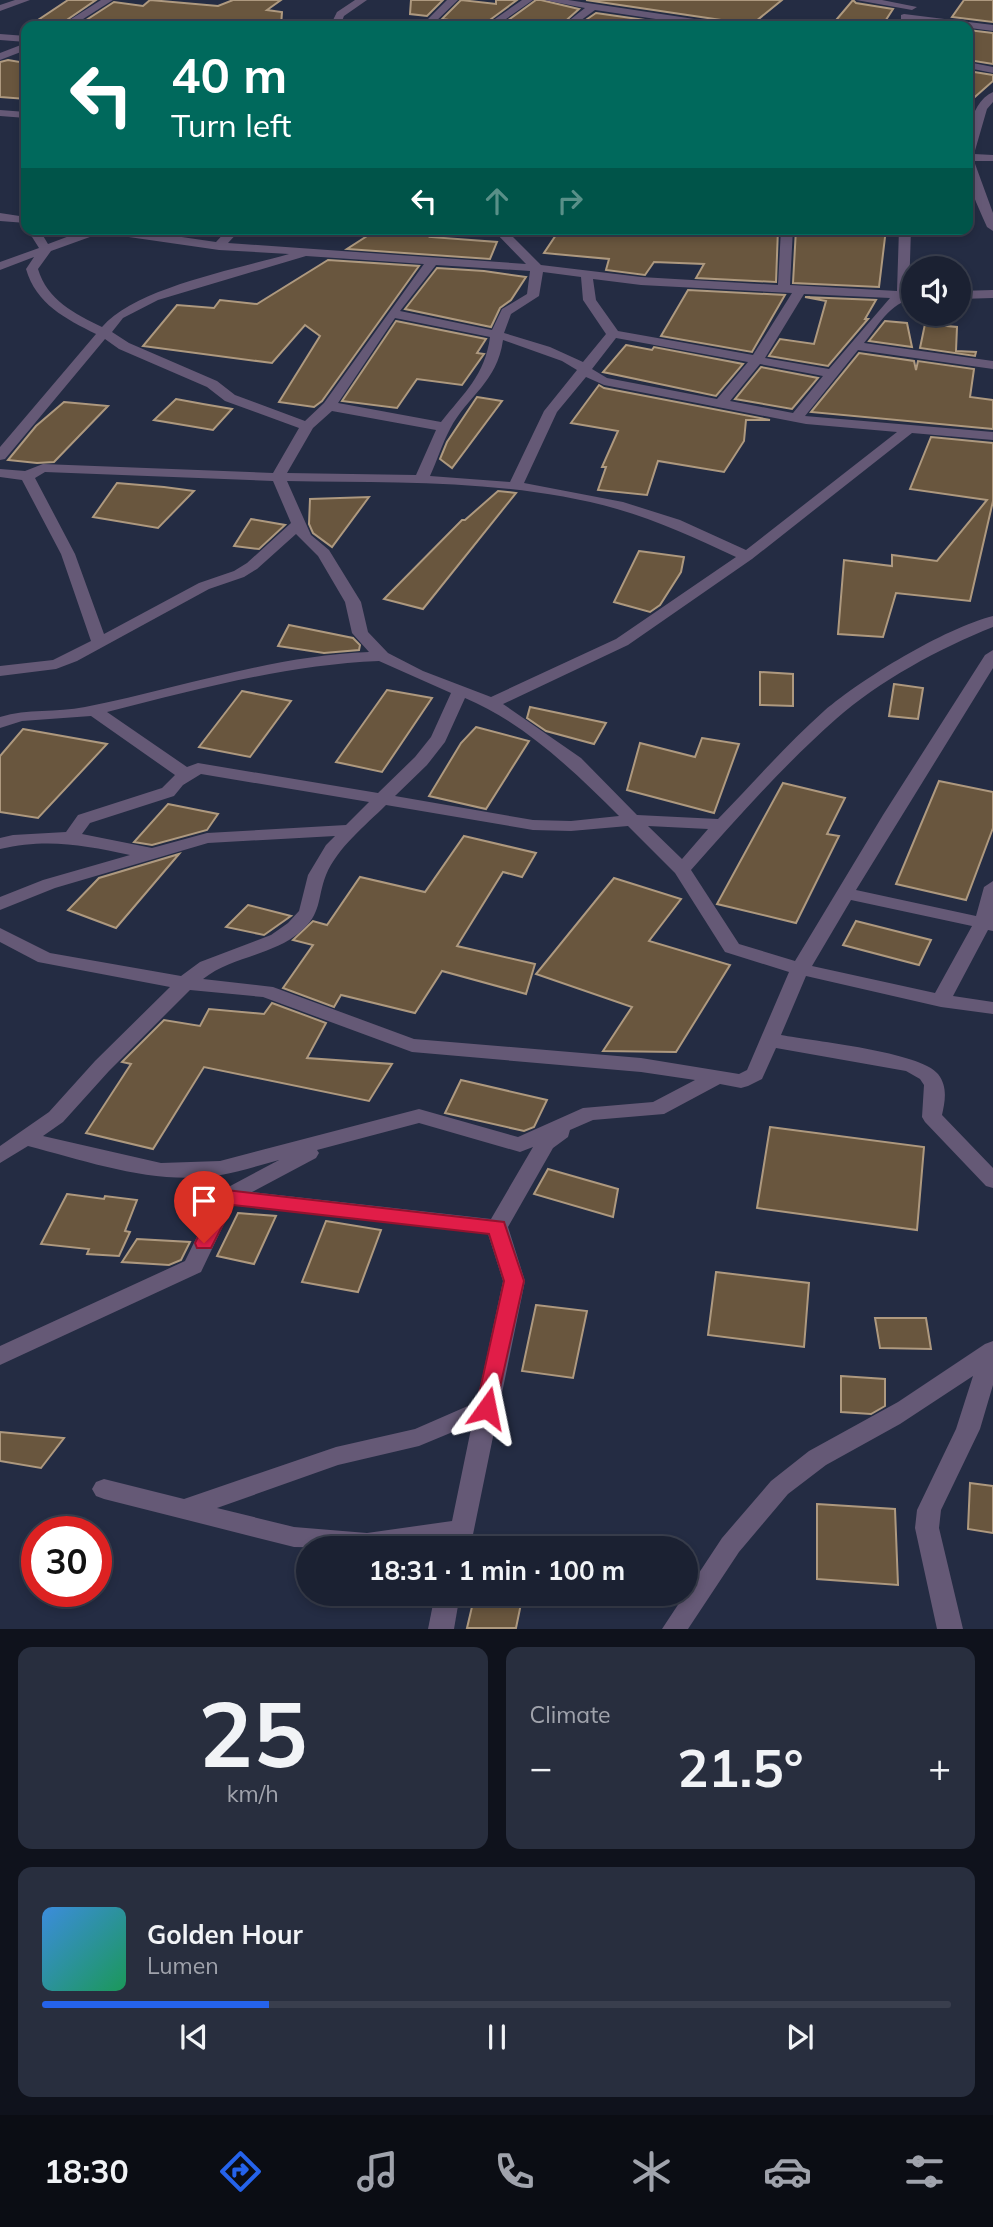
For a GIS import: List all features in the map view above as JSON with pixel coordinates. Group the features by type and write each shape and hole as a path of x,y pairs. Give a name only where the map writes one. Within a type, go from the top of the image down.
{"street":[{"path":"0,8 25,0"},
{"path":"73,21 108,0"},
{"path":"337,21 340,14 362,0"},
{"path":"431,21 453,0"},
{"path":"497,21 528,0"},
{"path":"549,0 669,21"},
{"path":"616,11 634,0"},
{"path":"861,0 914,3"},
{"path":"899,21 914,3"},
{"path":"574,21 593,7"},
{"path":"904,17 947,21"},
{"path":"0,37 21,39"},
{"path":"0,57 21,48"},
{"path":"973,66 993,70"},
{"path":"973,134 982,108 993,95"},
{"path":"0,113 21,115"},
{"path":"974,129 993,132"},
{"path":"973,157 993,159"},
{"path":"973,174 980,199 993,227"},
{"path":"0,217 21,219"},
{"path":"37,235 46,250"},
{"path":"0,266 85,235"},
{"path":"142,235 219,246 537,268 641,281 901,296"},
{"path":"219,246 229,235"},
{"path":"504,235 537,268"},
{"path":"784,288 787,235"},
{"path":"905,235 906,256"},
{"path":"46,250 32,269 36,283 63,313 103,332 124,346 212,384 230,398 307,426"},
{"path":"0,456 119,316 154,297 310,252"},
{"path":"278,477 307,426 329,405 432,261"},
{"path":"422,479 444,427 487,374 494,358 497,334 506,312 533,296 537,268"},
{"path":"587,274 584,290 587,299 607,320 613,334"},
{"path":"720,404 775,335 802,289"},
{"path":"971,295 993,294"},
{"path":"796,418 829,373 891,303 901,299"},
{"path":"392,314 497,334 568,359 604,381 796,418 993,436"},
{"path":"613,334 829,373"},
{"path":"515,487 551,411 613,334"},
{"path":"854,346 993,365"},
{"path":"329,405 444,427"},
{"path":"491,703 622,642 747,556 909,429"},
{"path":"0,474 27,476 43,468 278,477 422,479 515,487 611,504 665,519 747,556"},
{"path":"27,476 68,554 99,641"},
{"path":"278,477 304,537 324,553 352,602 360,633 382,656 417,674 491,703 575,762 682,870 732,948 800,969 941,1001 993,1008"},
{"path":"0,671 56,664 204,586 239,574 299,524"},
{"path":"682,870 722,824 831,714 900,666 946,640 993,621"},
{"path":"0,934 45,958 185,983 266,991 411,1045 641,1065 714,1079 741,1081 755,1074 800,969 993,654"},
{"path":"0,723 20,716 70,715 239,674 339,658 382,656"},
{"path":"0,660 27,667"},
{"path":"0,1156 56,1117 102,1066 185,983 216,962 278,939 295,927 308,912 317,875 331,849 421,761 439,738 460,691"},
{"path":"94,710 187,775"},
{"path":"71,837 84,819 168,792 177,781 198,768 533,825 571,826 632,820 722,824"},
{"path":"0,904 49,884 207,838 349,830"},
{"path":"0,844 13,840 71,837 153,854"},
{"path":"941,1001 961,958 988,924 993,887"},
{"path":"845,893 988,924"},
{"path":"770,1040 911,1065 924,1071 937,1090 932,1117 993,1181"},
{"path":"27,1139 121,1163 161,1170 220,1168 419,1116 520,1144 590,1113 657,1109 714,1079"},
{"path":"461,1536 514,1281 497,1227 546,1143 590,1113"},
{"path":"0,1356 193,1266 226,1197 334,1140"},
{"path":"226,1197 497,1227"},
{"path":"674,1629 731,1544 762,1506 799,1472 839,1444 877,1426 993,1351"},
{"path":"950,1629 927,1528 929,1510 968,1429 993,1351"},
{"path":"184,1509 336,1456 419,1437 487,1408"},
{"path":"104,1489 296,1537"},
{"path":"441,1629 446,1606"}],"building":[{"path":"68,0 96,0 65,21 36,21"},
{"path":"150,0 218,6 233,0 281,0 267,10 282,12 281,21 85,21 114,2 143,6"},
{"path":"411,0 443,0 427,16 410,14"},
{"path":"461,0 496,4 496,0 517,0 488,21 442,19"},
{"path":"536,0 579,9 566,21 507,21"},
{"path":"586,0 782,0 756,21 721,20"},
{"path":"853,0 856,3 893,9 885,21 835,21"},
{"path":"964,0 993,0 993,22 952,17"},
{"path":"596,13 652,21 584,21"},
{"path":"973,31 993,33 993,64 973,61"},
{"path":"0,62 21,62 21,99 0,97"},
{"path":"973,72 993,75 993,81 973,99"},
{"path":"369,235 431,235 430,237 497,242 490,259 347,249"},
{"path":"556,235 778,235 776,282 696,278 704,264 654,262 645,275 606,270 609,259 544,253"},
{"path":"796,235 885,235 879,287 793,283"},
{"path":"328,260 419,266 322,401 314,407 279,402 320,336 305,325 272,363 143,346 177,305 214,308 220,300 257,304"},
{"path":"437,268 526,277 511,300 500,308 491,327 405,309"},
{"path":"688,290 785,295 752,352 661,336"},
{"path":"805,297 876,300 865,319 868,319 828,366 769,356 780,339 814,344 826,301"},
{"path":"396,321 486,339 477,353 484,354 462,385 417,379 397,408 342,401"},
{"path":"885,321 901,322 901,326 908,326 912,347 869,341"},
{"path":"925,326 946,326 957,327 956,351 976,352 975,356 920,348"},
{"path":"626,345 652,350 654,347 743,364 716,396 603,372"},
{"path":"859,353 914,361 916,370 918,361 974,369 970,397 993,400 993,429 811,412"},
{"path":"761,367 818,378 792,409 735,399"},
{"path":"599,385 770,420 746,420 744,441 724,472 658,461 647,495 598,490 606,467 602,467 618,431 571,423"},
{"path":"477,397 502,401 452,468 440,459 447,442"},
{"path":"176,399 232,409 213,430 154,420"},
{"path":"64,402 108,406 54,462 8,460 36,426"},
{"path":"931,437 993,443 993,501 970,601 896,593 883,637 838,634 844,560 892,566 892,555 937,561 987,500 910,489"},
{"path":"117,483 194,491 158,528 93,517"},
{"path":"498,491 516,493 423,609 384,599 462,520"},
{"path":"369,497 332,547 313,533 309,524 310,499"},
{"path":"251,519 285,525 259,549 234,546"},
{"path":"639,551 684,557 681,572 660,605 650,612 614,602"},
{"path":"289,625 353,638 360,645 359,650 324,653 278,646"},
{"path":"760,672 793,674 793,706 760,705"},
{"path":"894,684 923,688 918,719 889,716"},
{"path":"387,690 432,698 382,772 336,762"},
{"path":"242,691 291,701 250,757 199,747"},
{"path":"530,707 606,723 594,744 546,731 527,718"},
{"path":"476,727 529,741 486,809 429,796 461,743"},
{"path":"23,729 107,744 38,818 0,812 0,756"},
{"path":"702,738 739,744 714,813 627,790 640,743 695,757"},
{"path":"939,781 993,792 993,828 966,900 896,884"},
{"path":"783,783 845,798 827,834 839,836 796,923 717,904"},
{"path":"168,804 218,814 207,830 152,845 134,842"},
{"path":"464,836 536,853 522,877 503,872 457,946 535,964 526,994 442,971 415,1013 341,995 334,1007 283,988 313,945 293,940 313,921 327,925 360,877 425,892"},
{"path":"179,854 116,928 68,910 99,878"},
{"path":"614,878 681,899 649,941 730,965 676,1052 603,1051 632,1007 536,974"},
{"path":"248,905 291,916 264,935 226,927"},
{"path":"856,921 931,940 919,965 843,945"},
{"path":"272,1003 326,1023 307,1058 392,1064 369,1101 204,1067 153,1149 86,1133 131,1064 122,1062 164,1020 200,1026 209,1009 264,1014"},
{"path":"461,1080 547,1100 534,1127 524,1131 445,1113"},
{"path":"770,1127 924,1147 917,1230 757,1208"},
{"path":"548,1169 618,1189 613,1217 534,1194"},
{"path":"67,1194 137,1200 125,1231 130,1232 119,1256 87,1254 89,1249 41,1244"},
{"path":"238,1213 276,1216 254,1264 217,1256"},
{"path":"326,1221 381,1230 358,1292 302,1282"},
{"path":"137,1239 190,1242 181,1260 169,1265 122,1262"},
{"path":"716,1272 809,1283 804,1347 708,1335"},
{"path":"536,1305 587,1311 573,1378 522,1371"},
{"path":"875,1318 926,1318 931,1349 880,1348"},
{"path":"841,1376 885,1379 885,1406 871,1414 841,1412"},
{"path":"0,1432 64,1438 41,1468 0,1461"},
{"path":"970,1483 993,1486 993,1533 968,1529"},
{"path":"817,1504 895,1509 898,1585 817,1579"},
{"path":"472,1606 521,1606 516,1628 467,1628"}],"route":[{"path":"204,1243 226,1197 497,1227 514,1281 487,1408"}]}
